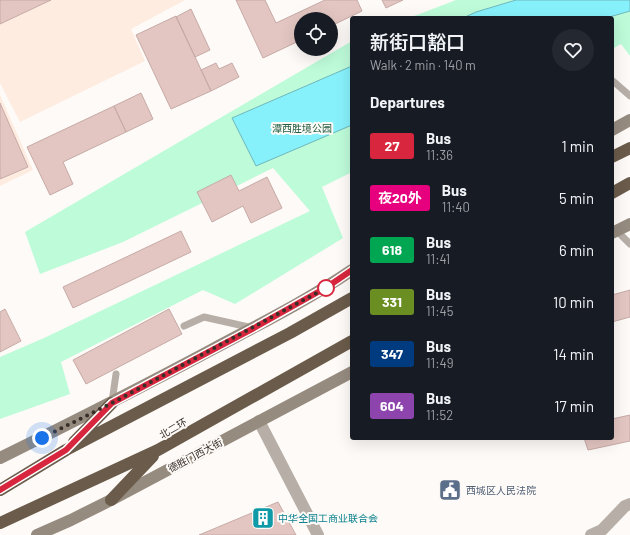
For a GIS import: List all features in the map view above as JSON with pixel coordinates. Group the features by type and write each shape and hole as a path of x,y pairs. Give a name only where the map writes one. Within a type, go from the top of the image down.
{"highway":[{"path":"614,156 630,148"},
{"path":"614,192 630,183"},
{"path":"0,490 66,450 290,333 350,299"},
{"name":"北二环","path":"0,523 158,450 350,342"},
{"path":"66,450 112,403"},
{"path":"111,500 158,450"}],"street":[{"path":"614,129 630,120"},
{"path":"614,232 630,224"},
{"path":"0,458 112,403 254,328 327,287 350,271"},
{"name":"德胜门西大街","path":"37,535 111,500 350,373"},
{"path":"259,421 318,535"},
{"path":"600,533 625,506 630,504"}],"lane":[{"path":"614,82 630,96"},
{"path":"614,232 630,244"},
{"path":"184,326 204,317 254,328"},
{"path":"112,403 116,374"}],"shaded area":[{"path":"0,0 185,0 131,29 145,61 20,122 0,83"},
{"path":"0,95 33,170 0,186"}],"green space":[{"path":"456,0 630,0 630,56 621,44 614,48 614,16 414,16"},
{"name":"潭西胜境公园","path":"350,42 350,173 322,187 343,238 235,304 203,290 61,362 70,394 0,419 0,357 44,338 310,211 273,168 123,242 40,274 25,232 326,56 338,56 338,49"}],"water":[{"path":"516,0 630,0 630,11 613,16 467,16"},
{"path":"350,67 350,126 256,166 232,118"}],"building":[{"path":"0,0 51,0 0,24"},
{"path":"236,0 265,0 276,23 294,15 294,43 263,58"},
{"path":"325,0 357,0 362,11 338,23 338,12 299,12"},
{"path":"382,0 403,0 386,8"},
{"path":"191,9 210,50 195,57 176,17"},
{"path":"176,16 211,91 171,109 136,35"},
{"path":"216,63 219,69 232,63 239,77 211,91 201,70"},
{"path":"141,93 153,119 126,132 114,106"},
{"path":"0,103 28,167 0,179"},
{"path":"114,106 126,132 63,162 73,184 50,195 27,147"},
{"path":"231,175 239,191 267,177 282,208 251,223 243,206 212,222 197,192"},
{"path":"181,231 191,252 73,308 63,287"},
{"path":"630,290 630,317 614,321 614,294"},
{"path":"5,309 21,341 0,352 0,312"},
{"path":"169,309 182,334 86,384 73,360"},
{"path":"630,415 630,441 588,450 585,440 614,440 614,419"},
{"name":"中华全国工商业联合会","path":"278,502 296,535 199,535"}],"bus line":[{"name":"27","path":"0,490 66,450 112,403 254,328 327,287 350,271"}],"place":[{"name":"西城区人民法院","path":"450,490"},
{"name":"中华全国工商业联合会","path":"263,518"}],"route":[{"path":"42,438 112,403 326,288"}]}
